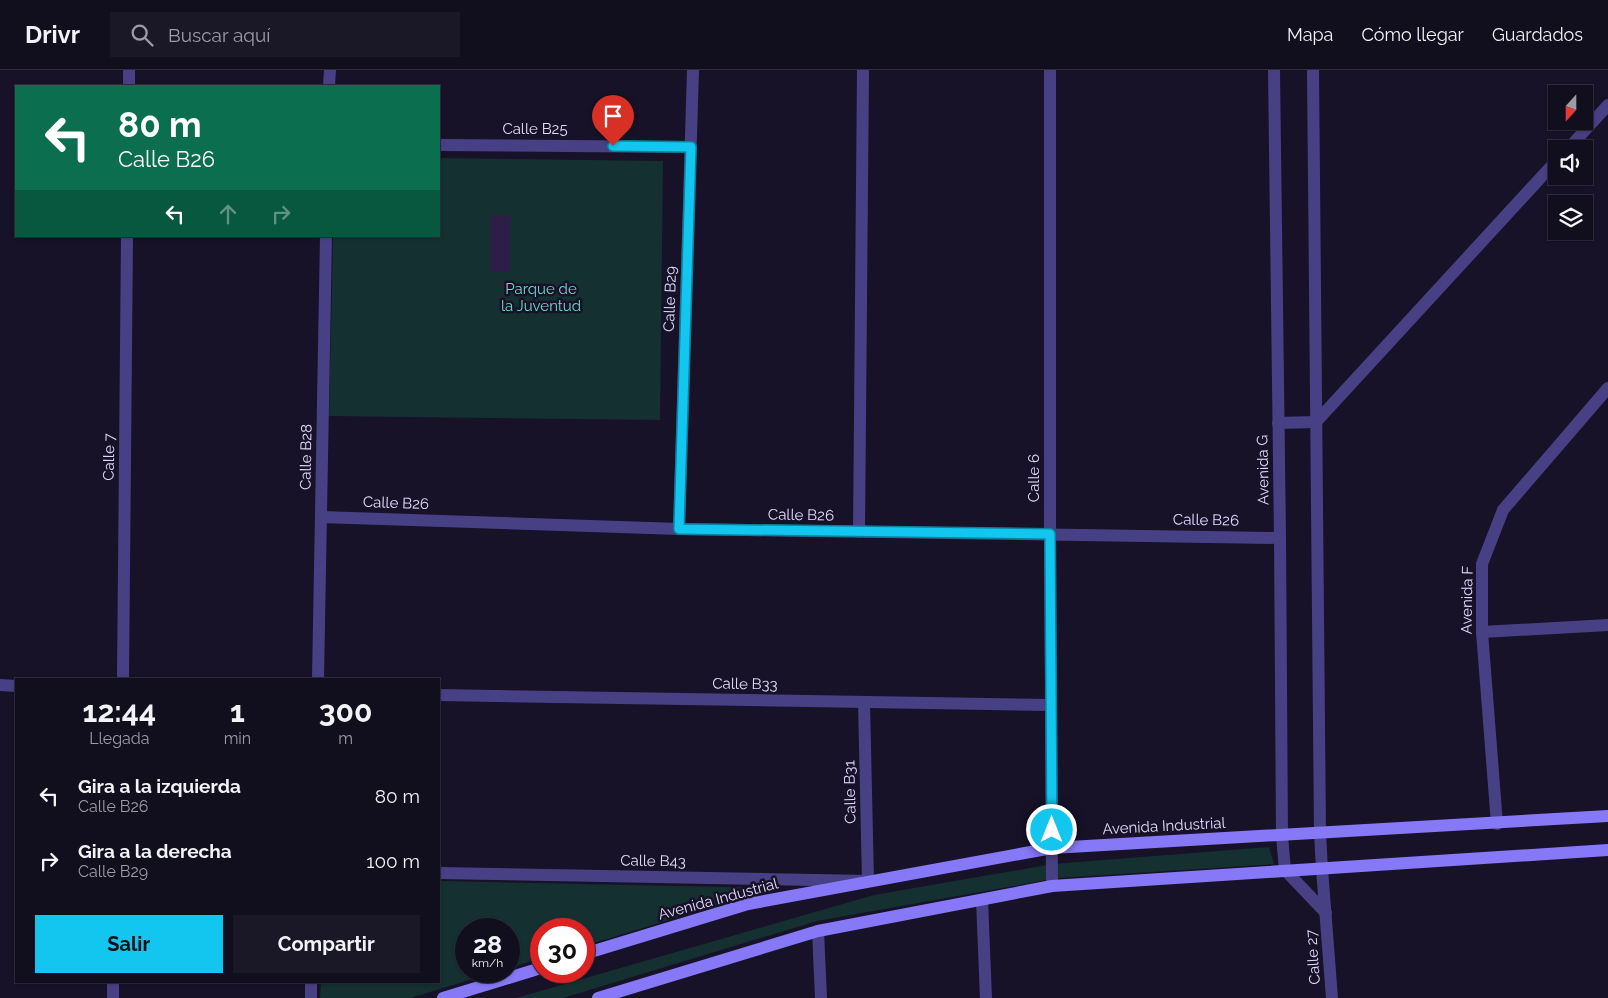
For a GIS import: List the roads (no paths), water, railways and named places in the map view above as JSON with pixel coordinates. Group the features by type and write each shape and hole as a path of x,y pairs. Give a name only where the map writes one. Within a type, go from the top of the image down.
{"main road":[{"name":"Avenida Industrial","path":"595,951 748,904 1052,848 1282,836 1320,832 1497,824 1608,816"},
{"path":"598,998 818,931 1052,886 1608,850"},
{"path":"442,998 530,971"}],"street":[{"path":"128,85 129,70"},
{"path":"329,85 330,70"},
{"name":"Calle B29","path":"679,529 693,70"},
{"path":"860,532 863,70"},
{"name":"Calle 6","path":"1050,70 1052,886"},
{"name":"Avenida G","path":"1274,70 1282,836 1285,870"},
{"path":"1313,70 1320,832 1322,869"},
{"path":"1576,140 1608,105"},
{"name":"Calle B25","path":"440,145 691,147"},
{"path":"1278,423 1316,422 1548,171"},
{"name":"Calle 7","path":"123,678 127,237"},
{"name":"Calle B28","path":"318,678 326,237"},
{"name":"Avenida F","path":"1497,824 1482,632 1482,564 1503,510 1608,388"},
{"name":"Calle B26","path":"321,517 679,529 1280,538"},
{"path":"1482,632 1608,625"},
{"path":"0,685 15,686"},
{"name":"Calle B33","path":"440,695 1051,705"},
{"name":"Calle B31","path":"864,702 868,881"},
{"name":"Calle 27","path":"1322,869 1332,998"},
{"name":"Calle 27","path":"1285,870 1326,913"},
{"name":"Calle B43","path":"440,873 868,881"},
{"path":"982,900 986,998"},
{"path":"818,931 820,998"},
{"path":"113,983 113,998"},
{"path":"311,983 311,998"}],"park label":[{"name":"Parque de la Juventud","path":"541,298"}]}
